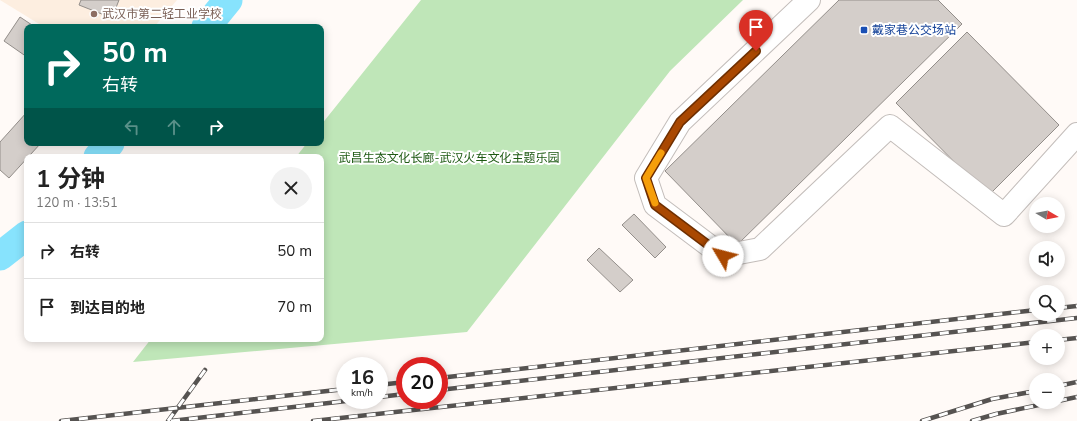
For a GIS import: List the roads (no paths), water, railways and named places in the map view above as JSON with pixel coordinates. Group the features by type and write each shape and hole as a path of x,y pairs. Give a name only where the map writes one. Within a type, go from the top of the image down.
{"lane":[{"path":"809,0 680,122 646,178 655,205 723,256 760,249 890,126 1004,215 1077,134"}],"waterway":[{"path":"208,24 228,0"},
{"path":"101,154 107,146"},
{"path":"0,256 24,237"}],"railway":[{"path":"1065,307 1077,306"},
{"path":"448,377 1029,311"},
{"path":"448,389 1077,318"},
{"path":"1065,339 1077,338"},
{"path":"313,421 1029,343"},
{"path":"168,421 205,370"},
{"path":"1065,385 1077,382"},
{"path":"388,384 396,383"},
{"path":"61,421 336,390"},
{"path":"922,421 992,399 1029,392"},
{"path":"388,396 396,395"},
{"path":"1065,400 1077,397"},
{"path":"171,421 336,402"},
{"path":"972,421 1029,407"}],"place":[{"name":"武汉市第二轻工业学校","path":"94,14"},
{"name":"戴家巷公交场站","path":"864,30"}],"park label":[{"name":"武昌生态文化长廊-武汉火车文化主题乐园","path":"449,158"}]}
